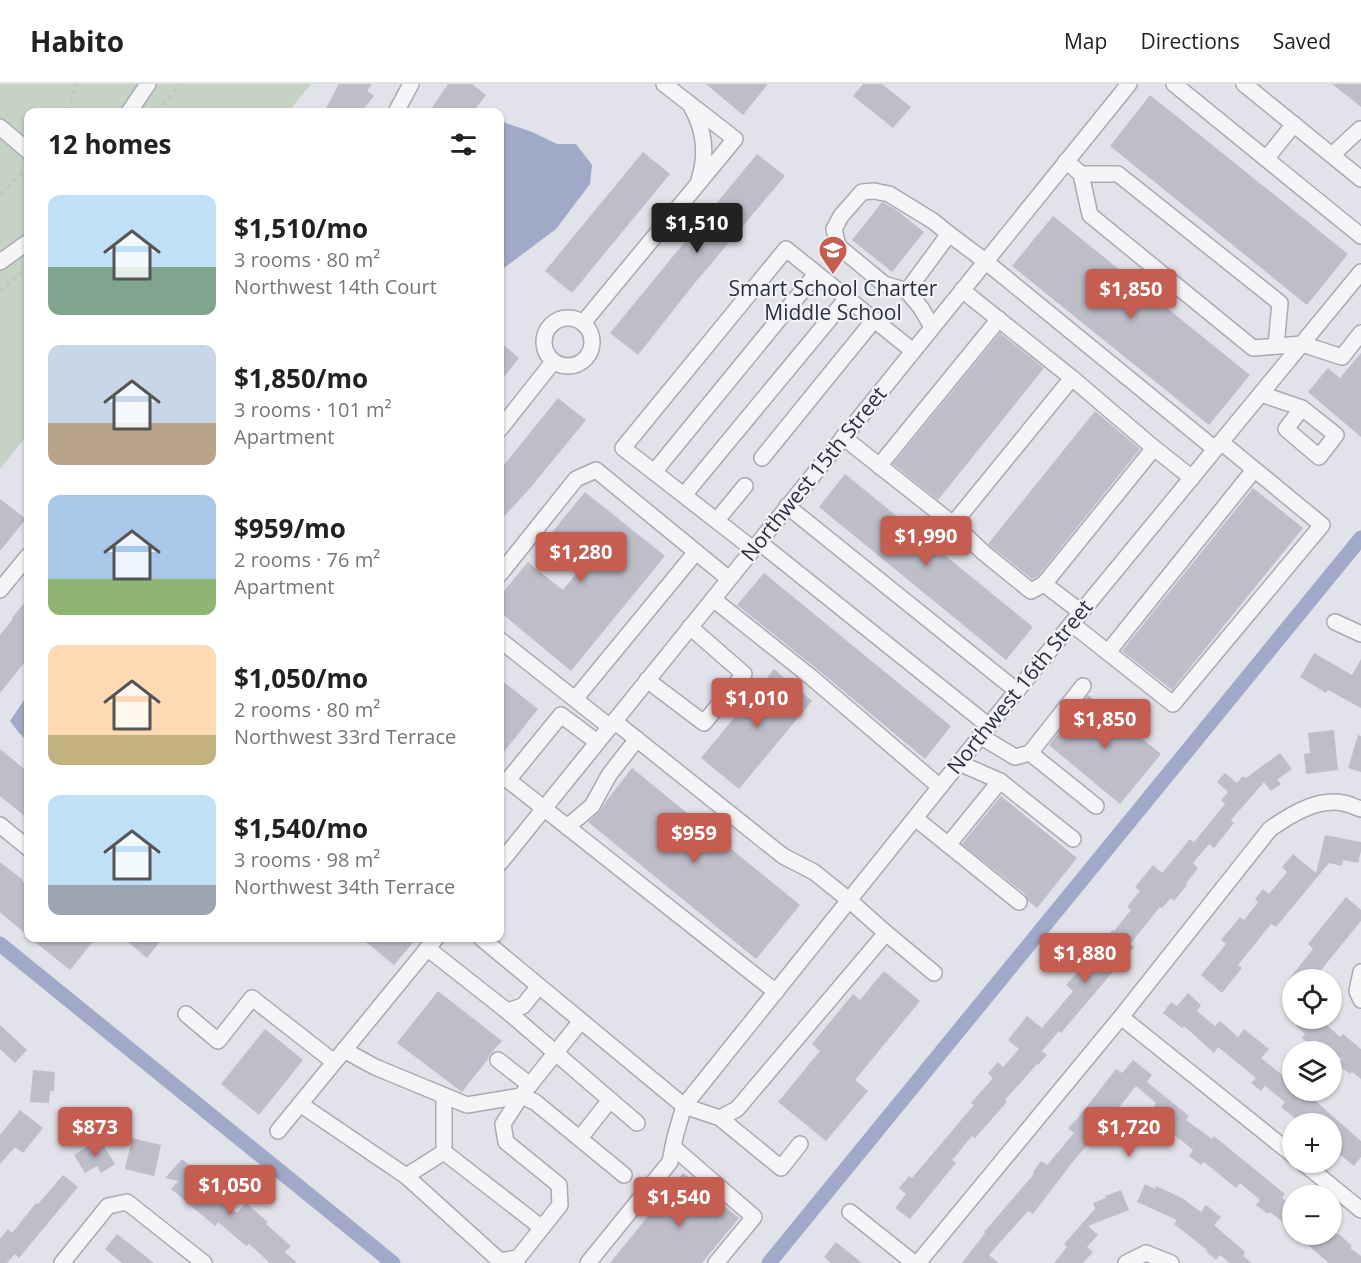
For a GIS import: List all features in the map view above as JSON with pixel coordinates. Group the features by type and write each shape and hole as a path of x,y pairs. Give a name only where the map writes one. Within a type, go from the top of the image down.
{"street":[{"path":"132,108 148,84"},
{"path":"398,108 411,84"},
{"path":"583,323 735,140 664,84"},
{"path":"1174,84 1361,236"},
{"path":"1244,84 1361,179"},
{"name":"Northwest 15th Street","path":"504,859 1065,162 1121,86"},
{"path":"690,105 699,122 703,141 702,169 696,188"},
{"path":"1266,159 1294,124"},
{"path":"0,126 24,147"},
{"path":"1332,155 1361,129"},
{"path":"1065,162 1080,174 1090,215 1253,348 1302,344 1342,357 1361,333"},
{"path":"1080,174 1118,174 1280,303 1276,346"},
{"path":"932,327 921,308 907,291 884,284 837,246 834,229 862,192 874,191 889,194 933,221 1322,525 1173,704 1108,652 1044,584"},
{"path":"907,291 949,234"},
{"path":"0,262 24,245"},
{"path":"913,351 786,249 623,448 717,520 756,545 1015,757 1030,753 1083,686"},
{"name":"Northwest 16th Street","path":"684,1106 1017,691 1361,272"},
{"path":"654,472 816,274"},
{"path":"962,290 1192,478"},
{"path":"684,495 847,298"},
{"path":"565,318 583,323 592,339 587,358 571,367 552,362 546,355 543,345 548,327 565,318"},
{"path":"879,466 999,319"},
{"path":"762,458 874,320"},
{"path":"504,424 552,362"},
{"path":"952,524 1072,378"},
{"path":"1261,394 1302,408"},
{"path":"843,437 1031,591 1044,584 1154,448"},
{"path":"504,569 576,479 596,470 729,579"},
{"path":"1108,652 1254,470"},
{"path":"717,520 745,486"},
{"path":"787,506 1017,691"},
{"path":"575,699 696,552"},
{"path":"0,590 24,561"},
{"path":"713,599 811,676 940,787"},
{"path":"1335,622 1361,634"},
{"path":"647,680 704,723 744,674 690,627"},
{"path":"504,643 575,699 637,739 783,856 814,872 934,973"},
{"path":"597,742 561,715 508,780 776,992"},
{"path":"567,827 592,806 609,775 637,739"},
{"path":"1030,753 1096,806"},
{"path":"959,763 1000,781 1073,839"},
{"path":"948,845 1000,781"},
{"path":"850,1212 916,1263 1121,1017 1270,830 1288,816 1316,804 1342,802 1361,809"},
{"path":"915,818 1019,902"},
{"path":"0,825 24,845"},
{"path":"720,1118 737,1109 886,933"},
{"path":"486,942 684,1106 720,1118 781,1168 800,1144"},
{"path":"278,1131 432,943 507,1011 638,1123"},
{"path":"1359,996 1361,972"},
{"path":"507,1011 523,1006 539,986"},
{"path":"186,1014 218,1041 252,998 339,1056 375,1067 467,1105 525,1090"},
{"path":"1121,1017 1282,1146"},
{"path":"300,1104 406,1176 500,1261 518,1258 560,1205 560,1185 506,1142 503,1124 525,1090 581,1021"},
{"path":"498,1060 535,1102 624,1175"},
{"path":"444,1096 444,1152"},
{"path":"580,1138 610,1100"},
{"path":"588,1263 670,1162 684,1106"},
{"path":"673,1147 754,1217 716,1263"},
{"path":"444,1152 542,1228"},
{"path":"406,1176 444,1152"},
{"path":"1316,1173 1361,1210"},
{"path":"62,1263 108,1206 127,1202 204,1263"},
{"path":"1126,1263 1146,1253 1171,1263"}],"path":[{"path":"70,108 76,84"},
{"path":"160,108 181,84"},
{"path":"0,194 24,169"},
{"path":"0,292 24,270"}],"green space":[{"path":"0,84 311,84 291,108 24,108 24,439 0,469"}],"water":[{"path":"504,122 557,144 576,144 592,165 590,184 556,229 504,268"},
{"path":"24,700 24,738 10,721"}],"building":[{"path":"339,84 372,84 367,91 374,96 364,108 326,108"},
{"path":"448,84 472,84 486,95 476,108 432,108"},
{"path":"706,84 768,84 743,115"},
{"path":"863,84 882,84 911,107 893,128 853,96"},
{"path":"1332,84 1361,84 1361,107"},
{"path":"1150,95 1348,254 1307,305 1110,146"},
{"path":"643,152 670,174 572,293 545,271"},
{"path":"757,154 785,176 638,355 610,333"},
{"path":"882,202 895,209 924,232 892,272 852,240"},
{"path":"1053,216 1250,375 1209,425 1012,266"},
{"path":"1000,333 1044,368 938,500 893,464"},
{"path":"504,345 519,358 504,377"},
{"path":"1361,353 1361,437 1308,392 1328,368 1340,378"},
{"path":"558,398 586,420 504,517 504,465"},
{"path":"1095,411 1140,449 1038,576 1032,579 988,544"},
{"path":"845,474 1033,627 1006,660 819,507"},
{"path":"1253,488 1303,528 1172,690 1122,651"},
{"path":"585,492 665,556 571,671 504,615 504,591 528,562 563,590 584,564 549,536"},
{"path":"0,499 24,517 24,521 0,551"},
{"path":"764,573 951,726 925,759 737,605"},
{"path":"24,603 24,663 0,693 0,635"},
{"path":"1314,653 1352,675 1361,659 1361,708 1328,690 1326,693 1300,677"},
{"path":"774,669 812,701 739,789 701,758"},
{"path":"504,682 538,709 504,752"},
{"path":"1088,695 1161,754 1120,804 1049,745"},
{"path":"1334,730 1338,770 1306,774 1304,754 1310,753 1308,733"},
{"path":"1358,735 1361,736 1361,772 1348,768"},
{"path":"0,749 24,769 24,816 0,796"},
{"path":"1280,753 1292,769 1277,780 1281,784 1271,791 1264,782 1231,820 1234,823 1214,848 1209,844 1193,863 1198,868 1187,885 1174,901 1171,898 1162,908 1160,907 1130,944 1134,947 1061,1033 1059,1031 1042,1051 1047,1055 1005,1100 1007,1102 975,1138 972,1136 952,1160 956,1163 910,1219 895,1208 906,1194 899,1188 909,1176 912,1178 974,1105 971,1103 993,1078 988,1073 998,1062 1003,1067 1019,1049 1008,1040 1027,1016 1042,1028 1073,991 1066,985 1082,967 1087,972 1107,947 1102,943 1131,910 1127,907 1140,891 1135,887 1153,865 1162,873 1190,839 1194,842 1225,804 1221,800 1228,792 1217,782 1225,773 1237,783 1243,776 1246,778"},
{"path":"632,768 800,905 756,959 588,822 600,811"},
{"path":"1001,796 1077,858 1037,908 1028,901 1025,894 962,844"},
{"path":"1325,835 1361,842 1358,863 1343,860 1342,866 1329,863 1276,927 1271,924 1238,965 1242,968 1222,993 1201,975 1226,944 1221,940 1240,917 1244,920 1258,902 1255,899 1263,889 1269,894 1287,872 1282,867 1293,854 1316,873"},
{"path":"0,862 24,883 24,933 0,912"},
{"path":"1346,897 1361,910 1361,921 1322,969 1297,969 1313,949 1308,944"},
{"path":"35,942 93,942 70,970"},
{"path":"128,942 160,942 147,958"},
{"path":"366,942 414,942 394,965"},
{"path":"884,971 920,1001 855,1080 868,1091 826,1141 778,1102 820,1051 812,1044 853,994 860,1000"},
{"path":"438,991 502,1041 462,1092 397,1043"},
{"path":"1188,993 1201,1005 1197,1011 1215,1026 1220,1021 1238,1037 1244,1029 1269,1049 1261,1058 1282,1075 1282,1100 1265,1086 1261,1091 1251,1083 1256,1078 1218,1047 1214,1053 1184,1026 1182,1028 1163,1013 1171,1002 1177,1006"},
{"path":"0,1025 27,1050 15,1063 0,1049"},
{"path":"265,1029 303,1060 259,1115 221,1084"},
{"path":"1299,1029 1331,1029 1340,1037 1343,1034 1361,1049 1361,1079 1342,1068 1342,1041 1305,1041 1302,1038 1305,1034"},
{"path":"1133,1060 1152,1075 1147,1082 1189,1116 1186,1120 1212,1139 1214,1136 1282,1192 1282,1221 1256,1205 1260,1200 1240,1183 1236,1188 1204,1162 1201,1165 1189,1156 1193,1150 1156,1122 1160,1117 1151,1110 1156,1103 1136,1086 1033,1214 1028,1211 989,1255 999,1263 962,1263 984,1232 1034,1174 1033,1172 1041,1161 1047,1165 1074,1133 1068,1128 1116,1069 1122,1073"},
{"path":"33,1070 55,1072 54,1091 50,1091 49,1103 30,1102"},
{"path":"1316,1101 1329,1113 1288,1113 1281,1107 1285,1102"},
{"path":"20,1110 43,1128 23,1153 15,1147 0,1164 0,1135"},
{"path":"1342,1124 1361,1141 1361,1157 1354,1166 1342,1156"},
{"path":"132,1138 161,1145 154,1176 125,1169"},
{"path":"93,1143 95,1147 102,1143 115,1164 101,1173 97,1166 85,1173 74,1155"},
{"path":"182,1159 204,1179 200,1183 237,1213 246,1203 268,1222 266,1224 291,1246 285,1252 297,1263 270,1263 249,1244 246,1246 218,1222 215,1226 171,1189 178,1181 165,1178"},
{"path":"683,1173 739,1218 702,1263 610,1263"},
{"path":"63,1175 78,1187 19,1258 15,1254 7,1263 0,1263 0,1239 8,1229 12,1233"},
{"path":"1145,1184 1155,1189 1156,1186 1182,1198 1201,1212 1206,1205 1221,1217 1214,1225 1245,1252 1243,1256 1252,1263 1230,1263 1220,1255 1216,1260 1174,1224 1177,1220 1137,1202"},
{"path":"1121,1190 1129,1210 1088,1226 1098,1235 1087,1247 1093,1252 1083,1263 1054,1263 1067,1247 1064,1244 1095,1209 1093,1203"},
{"path":"117,1234 154,1263 122,1263 105,1249"},
{"path":"1342,1237 1352,1246 1350,1248 1361,1256 1361,1263 1329,1263 1308,1245 1342,1245"},
{"path":"836,1242 862,1263 831,1263 824,1257"}],"waterway":[{"path":"769,1263 1361,538"},
{"path":"0,944 393,1263"}],"place":[{"name":"Smart School Charter Middle School","path":"833,276"}]}
